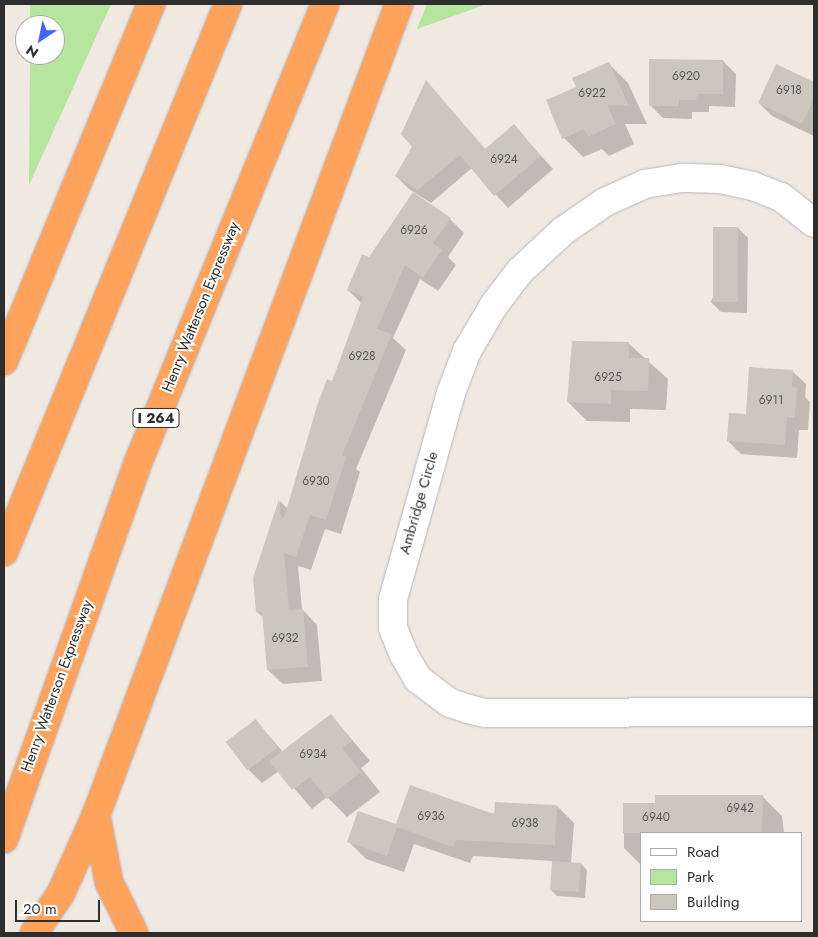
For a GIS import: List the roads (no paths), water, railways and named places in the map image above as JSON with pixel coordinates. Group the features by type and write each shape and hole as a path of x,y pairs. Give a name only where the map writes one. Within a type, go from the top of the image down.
{"highway":[{"path":"4,361 152,4"},
{"path":"4,552 228,4"},
{"name":"Henry Watterson Expressway","path":"4,839 137,465 325,4"},
{"path":"34,933 61,893 96,815 399,4"},
{"path":"96,815 109,882 134,933"}],"street":[{"name":"Ambridge Circle","path":"814,224 781,197 753,186 719,179 682,178 645,184 605,202 563,231 520,271 494,305 468,351 451,393 393,600 394,628 404,656 418,679 450,703 468,709 486,713 814,712"}]}
